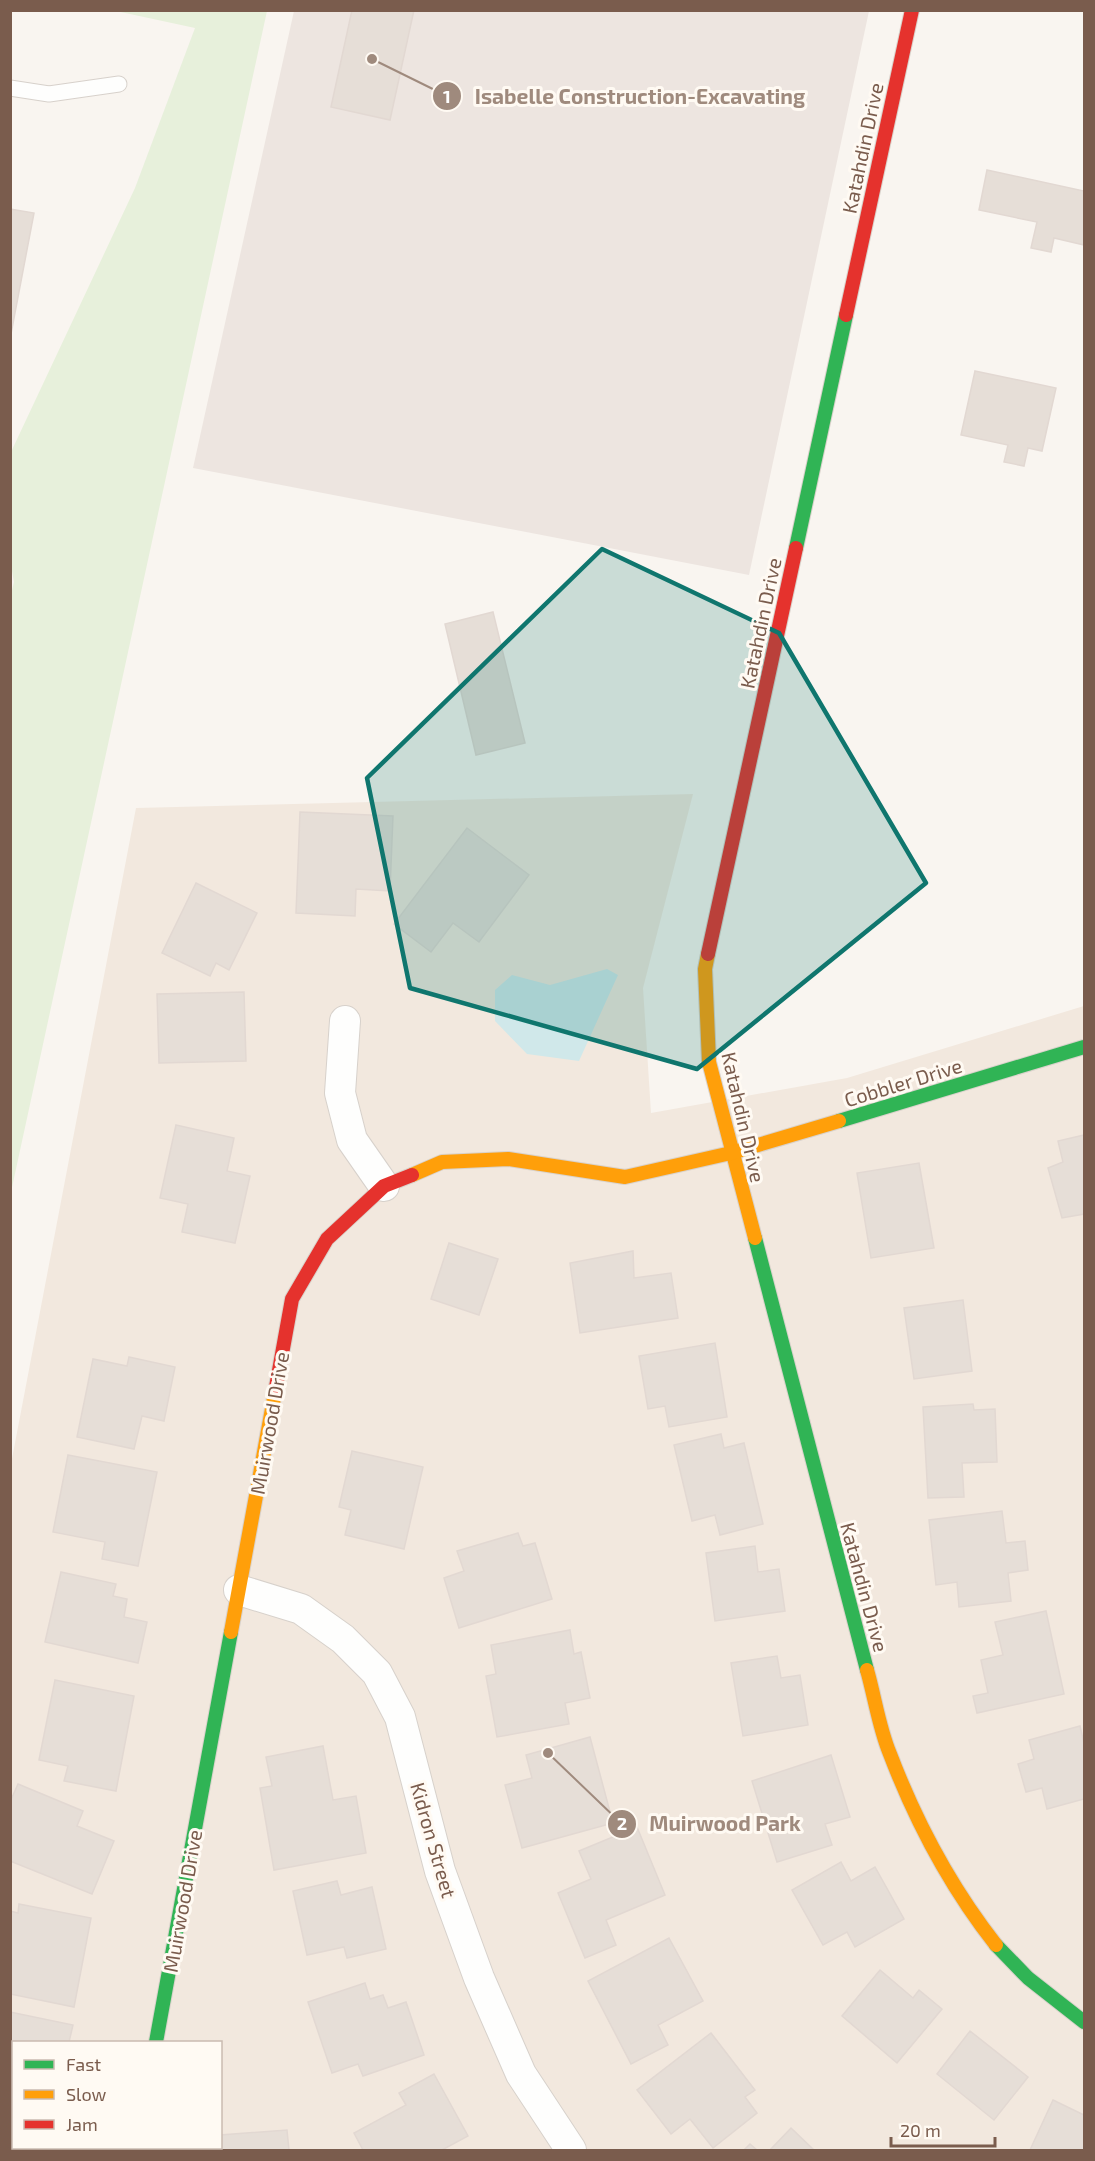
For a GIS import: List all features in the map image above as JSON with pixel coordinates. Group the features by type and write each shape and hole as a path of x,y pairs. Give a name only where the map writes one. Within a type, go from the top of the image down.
{"street":[{"name":"Katahdin Drive","path":"912,10 705,969 709,1062 889,1753 926,1832 968,1908 1020,1970 1084,2022"},
{"path":"345,1021 340,1093 351,1140 384,1186"},
{"name":"Cobbler Drive","path":"731,1153 1084,1047"},
{"name":"Muirwood Drive","path":"156,2041 292,1299 327,1239 384,1186 442,1162 508,1160 625,1177 731,1153"},
{"name":"Kidron Street","path":"239,1590 301,1609 343,1639 377,1672 400,1717 440,1871 478,1978 521,2074 571,2151"}],"lane":[{"path":"10,88 49,94 119,84"}],"highlighted area":[{"path":"602,549 779,633 926,883 697,1069 410,988 367,778"}],"shaded area":[{"path":"294,11 869,11 749,575 193,468"},
{"path":"693,794 643,988 651,1113 847,1078 1084,1006 1084,2150 11,2150 11,1464 136,808"}],"green space":[{"path":"116,11 267,11 11,1192 10,598 14,582 10,560 11,452 135,188 195,28"}],"water":[{"path":"607,969 618,975 579,1061 527,1054 495,1021 495,990 512,975 550,985"}],"building":[{"path":"352,10 414,10 390,120 331,107"},
{"path":"987,170 1084,191 1084,245 1054,238 1051,252 1031,248 1037,222 979,210"},
{"path":"10,209 34,213 10,339"},
{"path":"975,371 1056,388 1042,451 1028,448 1024,466 1004,462 1008,445 961,435"},
{"path":"493,612 525,743 476,755 445,624"},
{"path":"300,812 393,816 390,891 356,889 355,916 296,913"},
{"path":"467,828 529,875 479,942 453,923 431,952 394,924"},
{"path":"196,883 257,913 229,970 216,963 210,976 162,953"},
{"path":"244,992 246,1061 159,1063 157,994"},
{"path":"176,1125 234,1138 227,1171 250,1176 235,1243 182,1232 188,1204 160,1198"},
{"path":"1084,1135 1084,1214 1062,1218 1048,1168 1063,1162 1058,1141"},
{"path":"919,1163 934,1248 871,1258 857,1173"},
{"path":"449,1243 498,1259 479,1315 431,1299"},
{"path":"633,1251 634,1278 671,1273 678,1318 580,1333 570,1263"},
{"path":"963,1300 972,1371 914,1379 904,1308"},
{"path":"715,1343 727,1417 669,1427 665,1406 648,1409 639,1356"},
{"path":"129,1357 175,1367 164,1421 142,1416 134,1449 77,1437 93,1359 127,1366"},
{"path":"973,1404 974,1410 995,1409 997,1462 962,1463 964,1497 928,1498 923,1407"},
{"path":"721,1434 724,1448 744,1443 763,1524 720,1535 715,1515 692,1521 674,1445"},
{"path":"352,1451 423,1467 404,1549 345,1535 351,1510 339,1507"},
{"path":"68,1455 157,1472 138,1566 102,1559 105,1542 53,1532"},
{"path":"1002,1511 1006,1543 1025,1541 1028,1570 1008,1573 1011,1601 959,1607 957,1582 936,1585 929,1520"},
{"path":"518,1533 523,1546 535,1543 552,1599 459,1628 444,1578 464,1571 457,1551"},
{"path":"755,1546 758,1572 779,1569 785,1611 715,1621 706,1553"},
{"path":"61,1572 116,1584 113,1596 127,1599 124,1617 147,1622 138,1663 45,1642"},
{"path":"1046,1611 1064,1694 977,1713 973,1696 988,1693 981,1660 1003,1655 995,1622"},
{"path":"570,1630 574,1654 581,1652 590,1698 565,1703 569,1724 497,1737 486,1676 496,1674 491,1645"},
{"path":"777,1656 781,1678 800,1675 808,1725 743,1736 731,1663"},
{"path":"55,1680 134,1696 116,1791 64,1781 68,1766 39,1760"},
{"path":"1080,1726 1084,1743 1084,1799 1047,1809 1042,1788 1026,1792 1018,1764 1034,1759 1029,1740"},
{"path":"590,1737 613,1823 522,1848 505,1785 532,1778 526,1755"},
{"path":"323,1746 333,1800 356,1796 366,1853 274,1870 260,1788 272,1786 266,1757"},
{"path":"831,1755 850,1817 825,1824 832,1845 777,1862 752,1781"},
{"path":"18,1784 83,1811 77,1826 114,1841 92,1894 10,1861 10,1802"},
{"path":"637,1827 665,1895 606,1920 616,1945 585,1958 558,1893 591,1879 579,1851"},
{"path":"841,1862 851,1881 875,1867 904,1919 855,1947 847,1932 823,1945 792,1890"},
{"path":"337,1881 341,1895 372,1887 386,1949 347,1958 344,1947 307,1955 293,1891"},
{"path":"19,1904 91,1918 74,2007 10,1994 10,1911 18,1913"},
{"path":"669,1938 703,2001 658,2025 668,2045 631,2064 588,1981"},
{"path":"880,1970 913,1998 919,1990 942,2009 897,2063 842,2016"},
{"path":"365,1983 370,1999 383,1995 388,2008 406,2002 424,2055 363,2076 358,2064 332,2073 308,2002"},
{"path":"10,2012 73,2025 69,2041 12,2041 12,2112 10,2112"},
{"path":"970,2031 1028,2077 994,2120 937,2074"},
{"path":"711,2033 755,2090 745,2097 757,2113 713,2148 690,2119 671,2134 637,2090"},
{"path":"434,2074 468,2136 442,2150 363,2150 354,2133 406,2105 399,2093"},
{"path":"1053,2100 1084,2115 1084,2150 1030,2150"},
{"path":"791,2128 814,2150 770,2150"},
{"path":"287,2130 289,2150 218,2150 222,2149 222,2135"},
{"path":"750,2144 757,2150 744,2150"}],"traffic: fast":[{"path":"796,548 846,315"},
{"path":"839,1121 1084,1047"},
{"path":"755,1238 867,1670"},
{"path":"156,2041 231,1632"},
{"path":"996,1945 1028,1978 1084,2022"}],"traffic: slow":[{"path":"708,954 705,969 709,1062 755,1238"},
{"path":"412,1175 442,1162 508,1159 625,1177 731,1153 839,1121"},
{"path":"231,1632 276,1387"},
{"path":"867,1670 886,1744 911,1805 950,1878 996,1945"}],"traffic: jam":[{"path":"846,315 912,10"},
{"path":"708,954 796,548"},
{"path":"276,1387 292,1299 327,1239 384,1186 412,1175"}],"place":[{"name":"Isabelle Construction-Excavating","path":"372,59"},
{"name":"Muirwood Park","path":"548,1753"}]}
